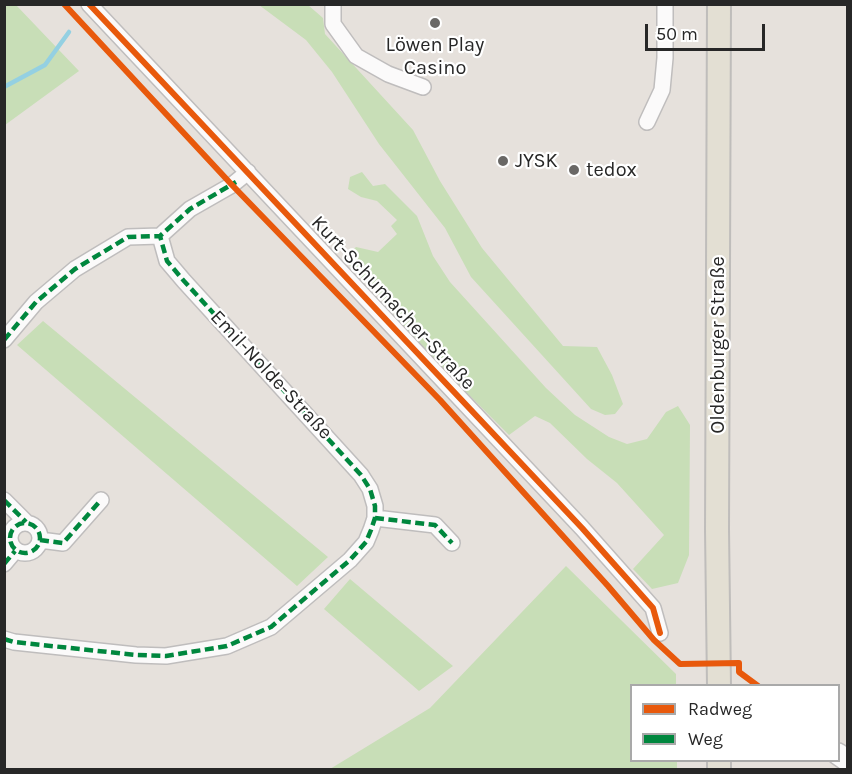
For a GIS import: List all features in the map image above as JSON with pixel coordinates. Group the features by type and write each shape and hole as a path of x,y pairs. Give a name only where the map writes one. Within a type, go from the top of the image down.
{"main road":[{"name":"Oldenburger Straße","path":"719,4 717,509 719,684"}],"street":[{"name":"Kurt-Schumacher-Straße","path":"89,4 557,502 653,608 660,633"},
{"path":"333,4 333,24 356,56 388,74 423,87"},
{"path":"648,122 662,90 665,58 665,4"},
{"path":"4,340 36,302 75,269 128,237 160,236 190,209 232,185 248,172"},
{"name":"Emil-Nolde-Straße","path":"160,236 167,261 361,474 370,489 375,506 375,518"},
{"path":"4,500 26,522 33,524 39,531 40,540 34,552 22,554 15,551 10,543 10,535 16,525 26,522"},
{"path":"40,540 63,543 101,500"},
{"path":"4,639 146,656 166,656 227,646 271,627 315,591 350,560 366,542 375,518 435,525 452,543"},
{"path":"4,564 15,551"}],"green space":[{"path":"5,4 16,5 79,71 5,125"},
{"path":"259,5 308,5 323,18 325,34 413,130 440,181 482,248 563,346 597,347 612,375 623,404 615,414 605,415 591,409 471,277 445,228 379,144 332,72 306,40"},
{"path":"362,172 373,186 385,184 417,216 433,256 450,282 546,388 575,415 609,437 627,444 647,439 666,412 678,406 690,425 689,555 678,583 652,589 633,569 664,535 617,483 587,459 550,423 535,416 509,435 416,342 381,297 343,259 356,247 378,252 397,234 391,226 397,220 377,201 361,197 348,189 350,177"},
{"path":"43,321 328,557 297,586 17,345"},
{"path":"566,566 676,674 676,684 630,684 630,762 677,762 677,769 330,769 430,708"},
{"path":"350,579 453,666 419,691 324,609"}],"waterway":[{"path":"4,87 45,65 69,32"}],"marked path":[{"path":"4,340 36,302 75,269 128,237 160,236 190,209 236,182"},
{"path":"4,639 136,655 166,656 227,646 271,627 350,560 366,542 371,530 375,518 375,506 370,489 361,475 167,261 160,236"},
{"path":"4,500 26,522"},
{"path":"40,540 63,543 101,500"},
{"path":"375,518 435,525 452,543"},
{"path":"25,523 36,527 40,538 36,549 25,553 14,549 10,538 14,527 25,523"},
{"path":"4,564 15,551"}],"cycle path":[{"path":"64,4 232,185 440,400 654,640 680,664 739,663 739,672 755,684"},
{"path":"89,4 582,528 653,608 660,633"}],"place":[{"name":"Löwen Play Casino","path":"435,23"},
{"name":"JYSK","path":"503,161"},
{"name":"tedox","path":"574,170"}]}
